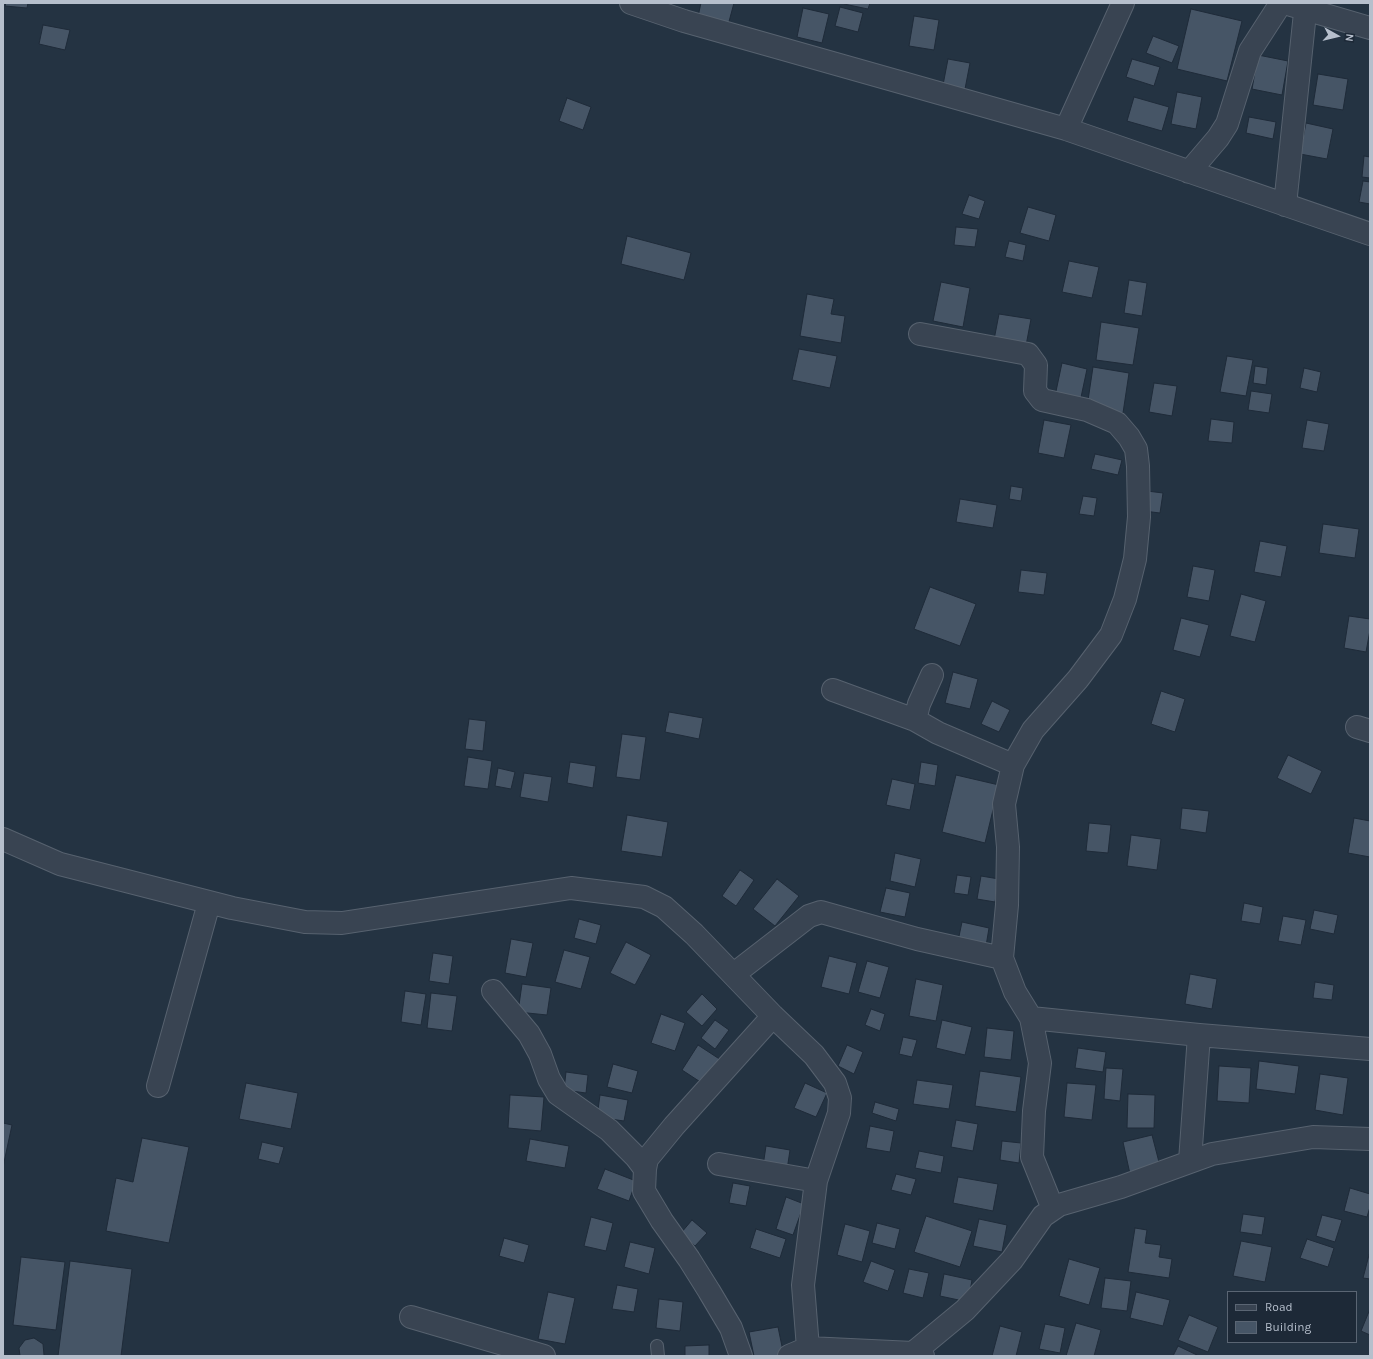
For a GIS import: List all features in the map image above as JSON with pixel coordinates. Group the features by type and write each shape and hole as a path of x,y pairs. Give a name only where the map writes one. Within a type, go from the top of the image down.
{"street":[{"path":"631,3 684,21 1066,129 1370,234"},
{"path":"1066,129 1123,3"},
{"path":"1189,172 1218,138 1227,124 1250,51 1281,3 1306,6 1370,28"},
{"path":"1285,205 1306,6"},
{"path":"920,334 1028,354 1036,365 1035,391 1042,400 1087,410 1117,423 1136,450 1138,466 1139,517 1135,559 1126,599 1111,635 1078,679 1033,730 1013,764 1004,804 1008,847 1007,897 1002,958 1014,992 1031,1018 1040,1063 1034,1111 1032,1157 1054,1209"},
{"path":"914,720 932,674"},
{"path":"833,690 914,720 938,733 1013,764"},
{"path":"3,839 60,864 209,903 305,922 342,923 571,888 644,897 664,906 694,934 773,1016 814,1055 835,1083 840,1098 839,1113 816,1181 803,1285 798,1352 918,1355 965,1310 1012,1260 1043,1216 1059,1205 1121,1187 1212,1154 1313,1137 1370,1139"},
{"path":"158,1086 209,903"},
{"path":"734,974 809,916 821,912 917,939 1002,958"},
{"path":"493,991 529,1034 540,1054 549,1079 558,1094 609,1130 645,1168"},
{"path":"741,1356 730,1328 709,1291 689,1259 662,1221 644,1191 645,1168 646,1159 773,1016"},
{"path":"1031,1018 1199,1035 1370,1049"},
{"path":"1190,1161 1199,1035"},
{"path":"719,1164 816,1181"},
{"path":"411,1317 544,1356"}],"building":[{"path":"6,3 28,3 27,8 5,6"},
{"path":"701,3 734,3 727,29 697,21"},
{"path":"870,3 868,9 844,4"},
{"path":"840,7 863,13 858,32 835,26"},
{"path":"803,8 829,14 822,43 797,37"},
{"path":"1191,9 1242,21 1227,81 1177,69"},
{"path":"914,16 939,20 934,50 909,46"},
{"path":"43,25 70,30 65,50 39,44"},
{"path":"1153,36 1179,46 1172,63 1146,53"},
{"path":"1258,55 1288,61 1282,95 1252,89"},
{"path":"948,59 970,63 965,89 943,85"},
{"path":"1132,59 1160,67 1154,86 1126,77"},
{"path":"1318,74 1348,79 1343,110 1313,105"},
{"path":"1177,92 1202,97 1196,129 1171,124"},
{"path":"1134,97 1169,107 1162,131 1127,121"},
{"path":"567,98 591,107 583,130 559,121"},
{"path":"1249,117 1276,122 1273,139 1246,133"},
{"path":"1306,123 1333,129 1327,159 1300,154"},
{"path":"1364,156 1370,157 1370,178 1362,177"},
{"path":"1363,181 1370,182 1370,204 1359,202"},
{"path":"969,195 985,201 979,219 962,214"},
{"path":"1028,207 1056,215 1049,241 1020,233"},
{"path":"956,227 978,229 975,247 954,245"},
{"path":"627,236 691,253 684,280 621,264"},
{"path":"1009,241 1026,245 1023,261 1005,257"},
{"path":"1069,261 1099,267 1092,298 1062,292"},
{"path":"1129,280 1147,283 1142,316 1124,313"},
{"path":"941,282 970,288 963,327 933,321"},
{"path":"807,294 834,299 831,314 845,316 841,343 800,336"},
{"path":"999,314 1031,319 1025,351 993,345"},
{"path":"1101,322 1139,328 1133,365 1096,360"},
{"path":"799,349 837,356 830,388 792,380"},
{"path":"1227,356 1253,360 1246,396 1220,392"},
{"path":"1062,363 1087,369 1080,402 1055,396"},
{"path":"1255,366 1268,368 1266,385 1253,383"},
{"path":"1093,367 1129,373 1123,413 1087,407"},
{"path":"1304,368 1321,372 1317,392 1300,388"},
{"path":"1154,383 1177,386 1172,416 1149,412"},
{"path":"1251,391 1272,394 1269,413 1248,410"},
{"path":"1211,419 1234,422 1232,443 1208,441"},
{"path":"1044,420 1071,425 1064,458 1038,453"},
{"path":"1307,420 1329,424 1324,451 1302,448"},
{"path":"1095,454 1122,460 1118,475 1091,469"},
{"path":"1011,486 1023,488 1021,501 1009,499"},
{"path":"1147,491 1163,493 1160,513 1144,511"},
{"path":"1083,496 1097,498 1094,516 1079,514"},
{"path":"960,499 997,505 993,528 956,522"},
{"path":"1323,524 1359,529 1355,558 1319,553"},
{"path":"1260,541 1287,546 1281,577 1254,572"},
{"path":"1193,566 1215,570 1209,601 1187,597"},
{"path":"1021,570 1047,573 1044,595 1018,592"},
{"path":"930,587 976,604 960,646 914,629"},
{"path":"1241,594 1266,601 1255,642 1230,636"},
{"path":"1349,616 1370,619 1370,630 1366,652 1344,648"},
{"path":"1181,618 1209,625 1200,657 1173,650"},
{"path":"953,672 978,679 970,709 945,703"},
{"path":"1161,691 1185,699 1175,732 1151,724"},
{"path":"992,701 1010,710 999,732 981,724"},
{"path":"669,712 703,718 699,739 665,732"},
{"path":"469,719 486,721 483,751 465,749"},
{"path":"622,734 646,737 640,780 616,777"},
{"path":"1288,755 1322,771 1311,794 1277,778"},
{"path":"468,757 492,761 488,789 464,786"},
{"path":"570,762 596,766 593,788 567,783"},
{"path":"921,762 938,765 935,786 918,783"},
{"path":"498,768 515,772 511,789 495,786"},
{"path":"524,773 552,777 548,802 520,797"},
{"path":"956,775 999,785 985,843 942,832"},
{"path":"892,779 915,784 910,810 886,805"},
{"path":"1182,808 1209,811 1206,833 1180,829"},
{"path":"627,815 668,822 662,857 621,851"},
{"path":"1354,818 1370,821 1370,857 1348,853"},
{"path":"1089,823 1111,825 1108,853 1086,851"},
{"path":"1131,835 1161,839 1157,870 1127,866"},
{"path":"895,853 921,859 915,887 890,881"},
{"path":"740,870 754,880 736,906 722,896"},
{"path":"957,875 971,877 968,895 954,893"},
{"path":"981,876 999,879 995,902 977,899"},
{"path":"777,879 799,896 775,926 753,909"},
{"path":"886,888 910,893 905,917 880,912"},
{"path":"1244,903 1263,907 1260,924 1241,921"},
{"path":"1314,910 1338,915 1334,934 1310,929"},
{"path":"1283,916 1306,920 1301,945 1278,941"},
{"path":"579,919 601,925 596,944 574,938"},
{"path":"962,922 989,928 986,946 958,941"},
{"path":"511,939 533,943 526,977 505,973"},
{"path":"626,942 651,955 635,985 610,973"},
{"path":"564,950 590,957 581,989 555,982"},
{"path":"433,953 453,956 449,984 429,981"},
{"path":"829,956 857,963 849,994 821,987"},
{"path":"867,961 889,967 880,998 858,992"},
{"path":"1190,974 1217,979 1212,1009 1185,1004"},
{"path":"916,979 943,985 936,1021 909,1016"},
{"path":"1315,982 1334,985 1332,1000 1313,998"},
{"path":"522,984 551,988 547,1015 518,1012"},
{"path":"405,991 426,994 421,1025 401,1022"},
{"path":"431,993 457,996 452,1031 427,1028"},
{"path":"702,994 717,1009 702,1026 686,1012"},
{"path":"871,1009 885,1014 880,1031 865,1025"},
{"path":"661,1014 685,1023 675,1051 651,1043"},
{"path":"715,1020 729,1030 715,1049 701,1038"},
{"path":"942,1020 972,1027 965,1055 936,1048"},
{"path":"987,1028 1014,1031 1011,1060 984,1057"},
{"path":"903,1037 917,1040 912,1057 899,1054"},
{"path":"698,1045 721,1060 705,1085 682,1070"},
{"path":"847,1045 863,1052 854,1074 838,1066"},
{"path":"1078,1048 1106,1052 1103,1072 1075,1068"},
{"path":"1259,1061 1299,1066 1295,1094 1256,1089"},
{"path":"613,1064 638,1071 632,1093 607,1087"},
{"path":"1219,1066 1251,1068 1249,1103 1217,1101"},
{"path":"1106,1068 1123,1069 1120,1101 1104,1099"},
{"path":"980,1071 1021,1077 1016,1112 975,1106"},
{"path":"566,1072 588,1075 586,1093 564,1090"},
{"path":"1320,1074 1348,1078 1343,1115 1315,1110"},
{"path":"917,1080 953,1085 949,1109 913,1104"},
{"path":"246,1083 298,1093 291,1129 239,1119"},
{"path":"805,1083 827,1093 816,1117 794,1108"},
{"path":"1067,1083 1096,1085 1092,1120 1064,1117"},
{"path":"1128,1094 1155,1095 1154,1128 1127,1128"},
{"path":"510,1095 544,1097 541,1131 508,1128"},
{"path":"600,1095 628,1100 624,1121 597,1117"},
{"path":"875,1102 899,1109 896,1121 872,1113"},
{"path":"956,1120 978,1124 973,1151 951,1147"},
{"path":"3,1123 12,1125 3,1167"},
{"path":"870,1126 894,1131 890,1152 866,1148"},
{"path":"1152,1135 1160,1166 1130,1174 1123,1142"},
{"path":"142,1138 189,1147 169,1243 106,1231 116,1178 133,1182"},
{"path":"530,1139 569,1146 565,1168 526,1161"},
{"path":"1002,1141 1021,1143 1019,1163 1000,1160"},
{"path":"262,1142 284,1147 279,1164 258,1159"},
{"path":"766,1146 790,1150 787,1170 763,1166"},
{"path":"919,1151 944,1156 941,1173 915,1168"},
{"path":"605,1169 636,1181 629,1201 597,1189"},
{"path":"896,1174 916,1179 911,1195 891,1190"},
{"path":"958,1177 998,1184 993,1211 953,1203"},
{"path":"733,1183 750,1186 746,1206 729,1203"},
{"path":"1350,1188 1370,1194 1370,1207 1367,1217 1344,1211"},
{"path":"786,1197 804,1204 793,1235 776,1229"},
{"path":"1243,1214 1265,1217 1262,1235 1240,1232"},
{"path":"1322,1215 1342,1220 1335,1242 1316,1236"},
{"path":"926,1216 972,1231 960,1267 914,1252"},
{"path":"591,1217 613,1223 606,1251 584,1246"},
{"path":"979,1219 1007,1225 1002,1252 973,1246"},
{"path":"692,1220 707,1233 695,1246 681,1233"},
{"path":"877,1223 900,1229 895,1249 872,1243"},
{"path":"845,1224 870,1231 862,1262 837,1255"},
{"path":"1135,1228 1147,1230 1145,1243 1161,1245 1159,1257 1172,1259 1169,1278 1128,1272"},
{"path":"756,1229 786,1239 780,1258 750,1248"},
{"path":"504,1238 529,1245 524,1263 499,1256"},
{"path":"1307,1239 1334,1248 1328,1267 1300,1258"},
{"path":"1241,1241 1272,1247 1265,1282 1233,1276"},
{"path":"630,1242 655,1248 649,1274 624,1267"},
{"path":"1369,1255 1370,1256 1370,1279 1363,1278"},
{"path":"21,1257 65,1262 56,1330 13,1325"},
{"path":"1069,1259 1100,1268 1089,1305 1059,1296"},
{"path":"70,1261 132,1269 121,1356 58,1356"},
{"path":"871,1261 895,1270 888,1291 863,1282"},
{"path":"909,1269 929,1273 923,1298 903,1293"},
{"path":"944,1274 972,1280 968,1302 940,1296"},
{"path":"1105,1278 1131,1281 1127,1311 1101,1308"},
{"path":"617,1285 638,1289 634,1312 612,1309"},
{"path":"548,1292 575,1298 565,1344 538,1339"},
{"path":"1136,1292 1170,1300 1163,1326 1130,1318"},
{"path":"659,1299 683,1302 680,1331 656,1328"},
{"path":"1370,1309 1370,1335 1361,1331"},
{"path":"1189,1315 1218,1327 1208,1352 1178,1340"},
{"path":"1076,1323 1101,1330 1094,1356 1066,1356"},
{"path":"1045,1324 1065,1328 1060,1353 1039,1349"},
{"path":"1000,1326 1022,1332 1016,1356 992,1356"},
{"path":"778,1327 784,1356 754,1356 749,1332"},
{"path":"34,1338 43,1344 44,1356 20,1356 19,1348 25,1340"},
{"path":"709,1345 709,1356 685,1356 685,1346"},
{"path":"1178,1346 1197,1355 1197,1356 1173,1356"}]}
